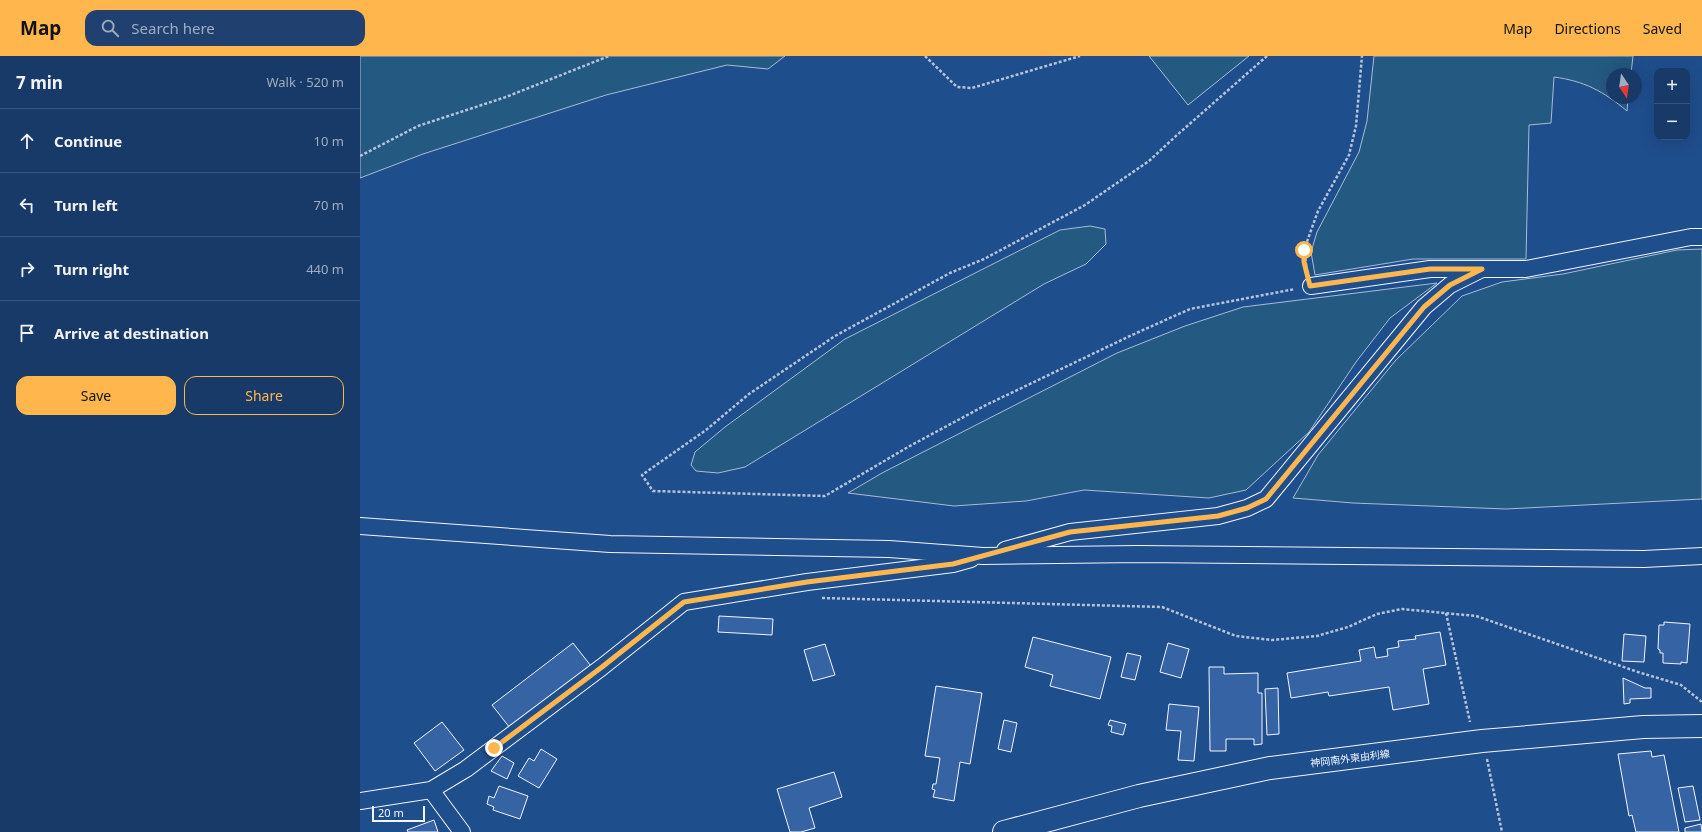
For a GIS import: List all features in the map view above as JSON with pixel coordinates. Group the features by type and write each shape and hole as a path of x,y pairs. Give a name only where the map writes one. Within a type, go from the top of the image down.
{"main road":[{"name":"神岡南外東由利線","path":"1004,832 1139,796 1270,768 1478,741 1643,727 1702,726"}],"street":[{"path":"1310,286 1430,269 1526,269 1691,237 1702,237"},
{"path":"360,801 432,790 466,769 684,602 807,582 953,564 1070,532 1218,516 1247,508 1266,499 1424,307 1450,285 1482,269"},
{"path":"360,526 610,544 889,549 983,556 1138,554 1636,559 1702,556"},
{"path":"432,790 462,832"}],"path":[{"path":"360,156 418,126 506,97 609,56"},
{"path":"925,56 957,87 972,88 1080,56"},
{"path":"1267,56 1149,161 1085,205 984,259 950,273 835,336 749,394 706,430 642,475 653,491 825,496 908,447 984,406 1190,309 1310,286 1304,262 1304,250 1318,211 1349,155 1356,126 1362,56"},
{"path":"807,582 817,598 1162,607 1236,636 1272,640 1317,636 1348,627 1377,614 1402,609 1476,616 1638,672 1681,685 1702,702"},
{"path":"1446,614 1478,741 1489,766 1502,832"}],"shaded area":[{"path":"360,56 785,56 768,69 727,65 606,95 423,154 360,178"},
{"path":"1149,56 1249,56 1188,105"},
{"path":"1374,56 1633,56 1632,68 1606,68 1606,96 1584,84 1554,77 1551,123 1529,125 1526,259 1413,259 1315,275 1311,252 1317,232 1359,152 1367,121"},
{"path":"1618,104 1628,104 1627,111"},
{"path":"1090,226 1105,229 1106,244 1086,264 1044,284 745,467 718,473 696,471 691,465 695,452 725,427 845,339 1060,230"},
{"path":"1702,249 1702,499 1506,509 1353,503 1293,498 1318,455 1396,360 1462,296 1502,282 1563,274 1677,250"},
{"path":"1437,283 1390,318 1356,362 1309,432 1246,490 1209,498 1084,490 1026,501 954,506 848,493 882,473 1117,353 1185,326 1243,307"}],"building":[{"path":"719,616 773,619 772,635 718,632"},
{"path":"1664,622 1690,624 1687,663 1663,663 1663,653 1660,653 1660,650 1658,649 1659,625 1664,625"},
{"path":"1440,632 1446,665 1423,669 1429,704 1393,710 1389,687 1329,696 1328,692 1291,698 1287,673 1361,661 1359,650 1374,647 1376,658 1388,656 1387,649 1399,647 1398,641 1416,639 1415,636"},
{"path":"1624,634 1646,636 1644,662 1622,661"},
{"path":"1033,637 1111,657 1100,699 1050,686 1053,675 1025,667"},
{"path":"573,643 591,666 510,728 492,705"},
{"path":"1168,643 1189,649 1181,678 1160,672"},
{"path":"825,644 835,675 813,681 804,650"},
{"path":"1127,653 1141,656 1135,680 1121,677"},
{"path":"1209,667 1224,667 1224,674 1258,673 1258,693 1262,693 1262,744 1254,745 1254,739 1226,739 1226,751 1210,751"},
{"path":"1623,678 1645,688 1651,688 1651,698 1630,699 1630,703 1624,704"},
{"path":"936,686 982,693 970,764 960,762 954,801 933,797 935,790 932,789 933,784 936,784 940,758 925,756"},
{"path":"1278,688 1279,734 1267,735 1265,689"},
{"path":"1169,704 1199,707 1194,761 1178,760 1181,731 1166,730"},
{"path":"1004,720 1017,723 1011,752 998,749"},
{"path":"1110,720 1126,724 1123,735 1111,732 1112,726 1108,725"},
{"path":"442,722 464,750 435,771 414,743"},
{"path":"541,749 557,759 539,788 518,776 529,758 534,761"},
{"path":"1651,751 1652,757 1664,755 1679,832 1636,832 1632,815 1629,816 1618,754"},
{"path":"502,756 514,763 507,779 491,771"},
{"path":"834,772 842,797 809,808 815,828 801,832 790,832 777,789"},
{"path":"499,786 528,796 520,819 493,810 494,807 487,804 489,796 494,798"},
{"path":"1693,786 1700,820 1685,822 1678,788"},
{"path":"434,820 438,832 408,832 407,830"},
{"path":"1701,824 1702,832 1685,832 1685,828"}],"route":[{"path":"494,748 602,667 684,602 807,582 953,564 1070,532 1218,516 1247,508 1266,499 1424,307 1450,285 1482,269 1430,269 1310,286 1304,262 1304,250"}]}
